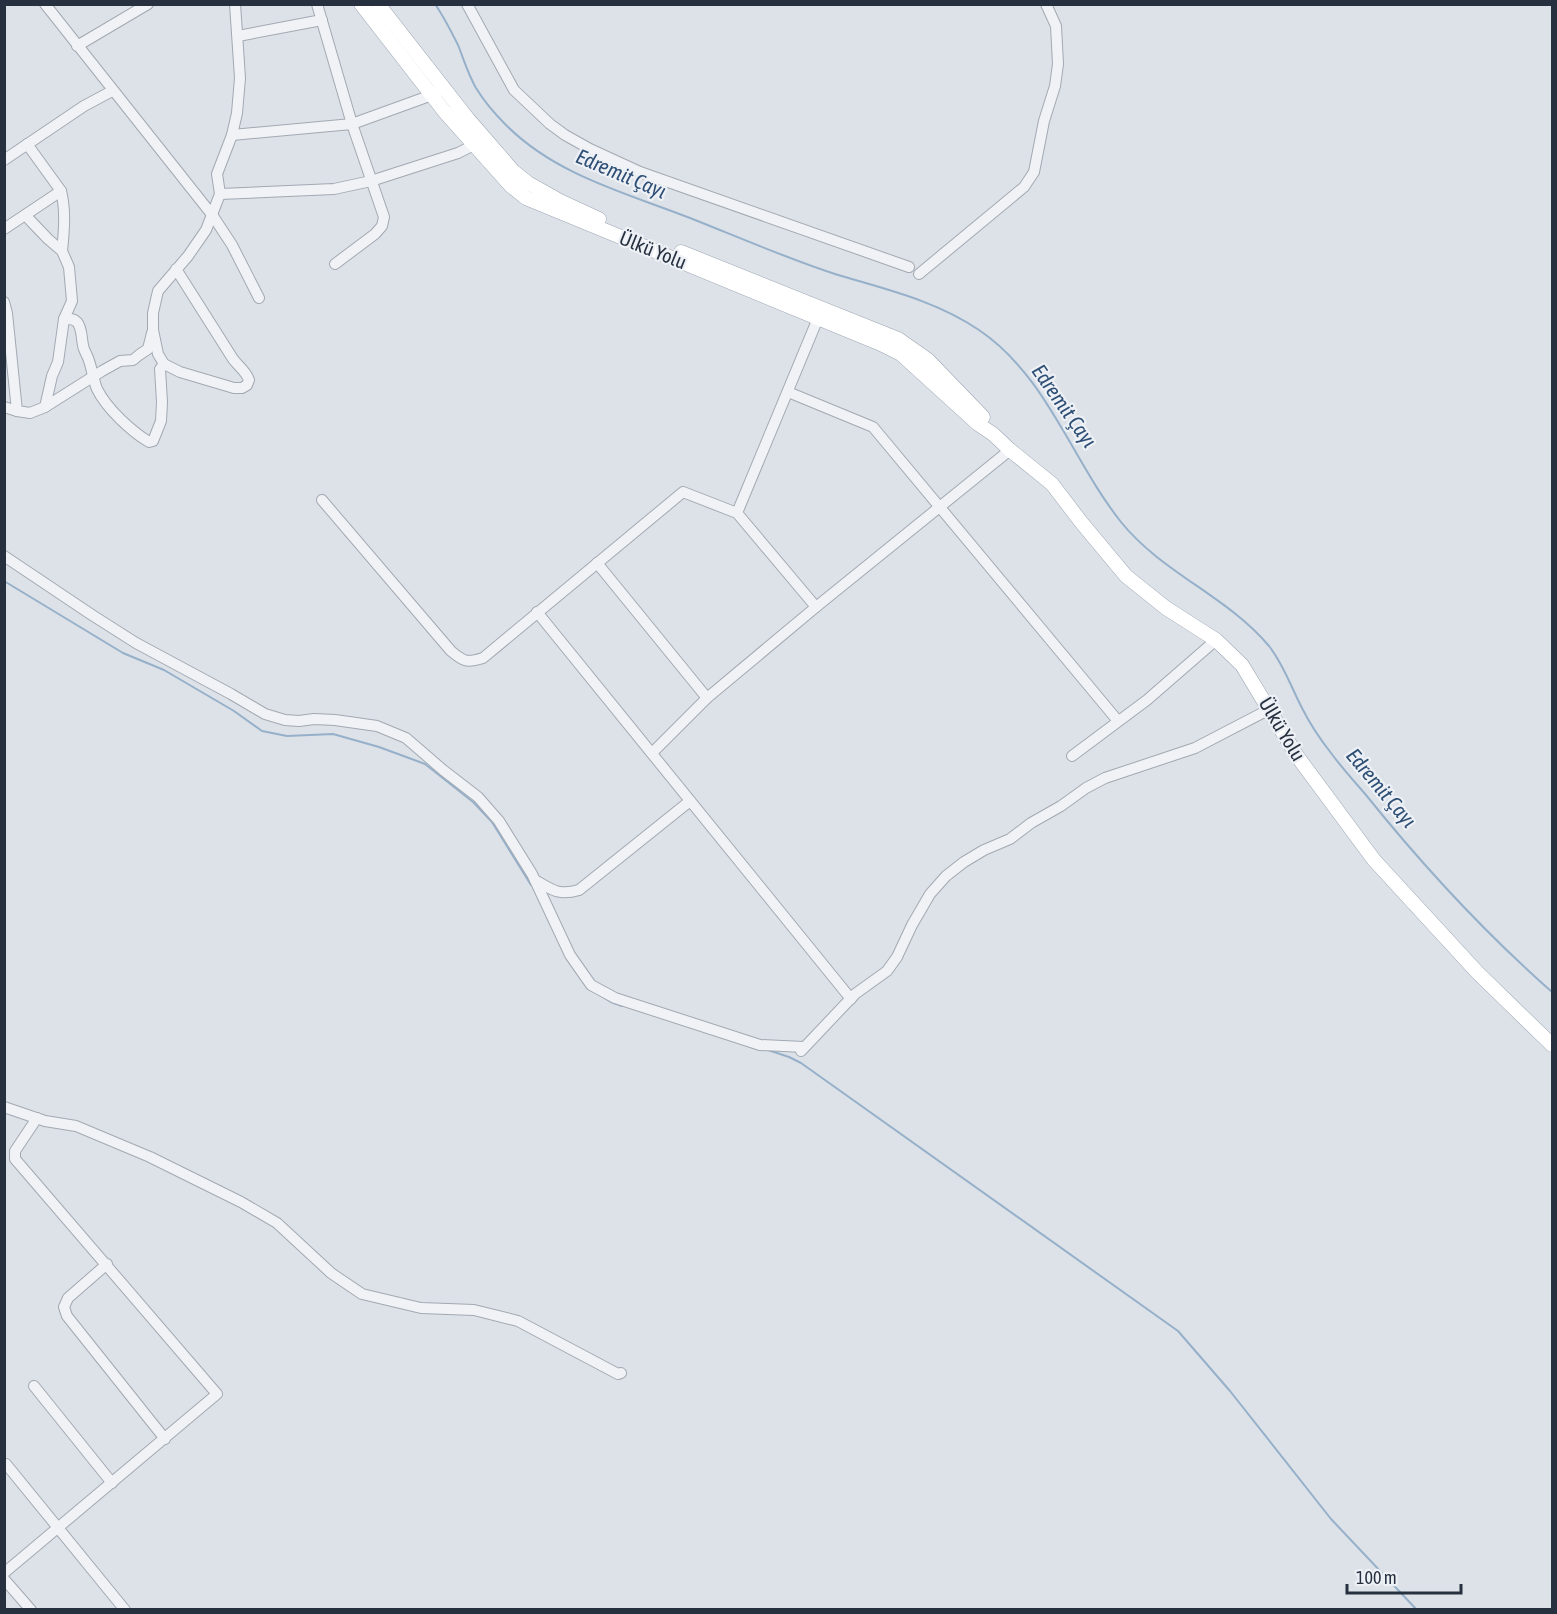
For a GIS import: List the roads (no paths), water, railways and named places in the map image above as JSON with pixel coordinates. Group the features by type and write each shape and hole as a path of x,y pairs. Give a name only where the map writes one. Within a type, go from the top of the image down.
{"main road":[{"name":"Ülkü Yolu","path":"361,4 437,91 498,156 528,183 597,218 820,313"},
{"name":"Ülkü Yolu","path":"378,4 474,145 511,186 526,198 820,313 889,335 928,360 984,418 993,434 1052,484 1126,576 1166,608 1216,640 1242,665 1297,756 1374,860 1477,972 1552,1045"}],"street":[{"path":"45,4 213,216 232,245 259,298"},
{"path":"77,46 147,4"},
{"path":"176,269 239,367 247,374 249,380 242,388 234,388 180,372 164,364 156,348 153,330 153,313 158,291 176,269 188,256 206,230 220,194 218,174 232,135 237,113 240,78 235,4"},
{"path":"316,4 352,124 384,213 382,226 375,234 335,264"},
{"path":"467,4 514,90 565,135 640,172 909,267"},
{"path":"919,274 1024,187 1034,172 1058,64 1056,26 1046,4"},
{"path":"237,36 322,20"},
{"path":"4,160 84,106 112,91"},
{"path":"232,135 352,124 437,91"},
{"path":"27,144 61,191 64,226 62,251"},
{"path":"220,194 334,189 371,181 458,153 474,145"},
{"path":"4,229 61,191"},
{"path":"26,216 62,251 68,262 72,301 64,319 58,362 52,376 45,407"},
{"path":"4,302 17,411"},
{"path":"736,513 820,313"},
{"path":"64,319 72,318 80,328 92,376 99,392 136,434 149,442 153,441 161,421 160,369 164,364"},
{"path":"4,407 30,413 45,407 92,376 120,361 133,360 148,349 153,330"},
{"path":"788,392 873,428 1118,721"},
{"path":"652,753 706,698 1010,450"},
{"path":"322,500 451,651 461,660 470,662 483,658 683,492 736,513 816,607"},
{"path":"4,556 136,643 231,693 265,714 285,720 335,720 377,726 406,738 478,797 500,821 535,880 570,955 591,985 615,998 760,1045 803,1049 851,999 887,971 897,957 930,894 946,876 964,862 1010,839 1031,823 1105,778 1195,748 1270,709"},
{"path":"597,562 706,698"},
{"path":"537,612 851,999"},
{"path":"1072,756 1147,700 1216,640"},
{"path":"535,880 552,890 566,894 579,890 690,801"},
{"path":"4,1107 37,1118 76,1126 150,1157 241,1202 277,1223 331,1273 362,1294 421,1308 474,1310 518,1321 618,1374 621,1373"},
{"path":"4,1573 217,1394 15,1159 15,1150 37,1118"},
{"path":"107,1264 68,1298 65,1313 165,1439"},
{"path":"34,1386 112,1483"},
{"path":"6,1464 125,1610"},
{"path":"4,1579 31,1610"}],"waterway":[{"name":"Edremit Çayı","path":"435,4 458,45 482,98 505,124 546,157 592,181 780,254 927,303 979,330 1003,349 1041,394 1103,498 1121,522 1156,556 1234,613 1269,646 1283,668 1312,726 1339,764 1455,898 1552,992"},
{"path":"4,581 123,653 164,670 234,711 262,731 287,736 333,734 379,747 425,764 473,802 492,822 531,885"},
{"path":"603,997 622,1006"},
{"path":"768,1050 801,1063 1178,1331 1230,1391 1331,1519 1417,1610"}]}
